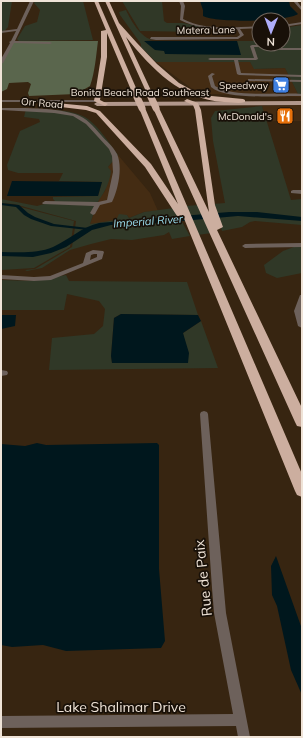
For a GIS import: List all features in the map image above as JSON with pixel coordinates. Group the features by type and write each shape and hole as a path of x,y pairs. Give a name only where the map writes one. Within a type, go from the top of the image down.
{"highway":[{"path":"96,1 142,108 180,208 205,259 302,491"},
{"path":"107,1 119,24 202,206 218,236"},
{"path":"104,20 106,49 101,101 97,109 148,166 180,208"},
{"path":"119,24 140,50 193,96 192,104 218,236 228,263 302,422"},
{"path":"186,89 210,99 243,101"},
{"path":"87,101 101,101"},
{"path":"46,104 87,108 98,112 108,120"},
{"path":"192,104 208,104"}],"main road":[{"name":"Bonita Beach Road Southeast","path":"101,101 192,104 243,101 302,102"},
{"name":"Bonita Beach Road Southeast","path":"208,104 302,102"}],"street":[{"path":"11,42 10,35 24,16 32,1"},
{"path":"181,1 182,20 200,26 237,29 251,28"},
{"path":"295,1 302,10"},
{"path":"1,63 11,42 19,30 24,16"},
{"path":"291,25 302,23"},
{"name":"Matera Lane","path":"163,38 238,38 242,36 237,29"},
{"path":"1,32 19,30"},
{"path":"11,42 50,43"},
{"path":"210,59 256,59 252,46 273,46 274,49 302,49"},
{"path":"236,59 239,74 299,75 301,90"},
{"path":"213,74 210,76 212,87 219,91 302,95"},
{"path":"238,79 301,82"},
{"name":"Bonita Beach Road Southeast","path":"1,102 87,101"},
{"name":"Bonita Beach Road Southeast","path":"1,102 46,104 101,101"},
{"name":"Orr Road","path":"1,109 59,112 78,117 86,121 115,156 115,175 110,202 98,204 93,213"},
{"path":"293,192 302,192"},
{"path":"45,203 98,204"},
{"path":"245,246 302,245"},
{"path":"1,277 34,279 51,278 86,262"},
{"path":"302,297 298,311 302,326"},
{"name":"Rue de Paix","path":"204,414 216,588 244,737"},
{"name":"Lake Shalimar Drive","path":"1,722 240,720"}],"shaded area":[{"path":"156,62 250,62 255,69 285,68 298,94 302,94 302,97 211,94 200,92 191,88"},
{"path":"302,105 302,121 266,121 262,106"},
{"path":"118,155 150,193 158,211 144,212 129,218 127,215 112,221 90,224 99,199 105,191 108,167"}],"green space":[{"path":"1,1 12,1 8,27 1,35"},
{"path":"35,1 83,1 93,40 19,41 17,39 25,26 37,22 40,10 34,3"},
{"path":"122,1 162,1 164,21 167,23 183,23 209,28 210,30 200,32 140,31"},
{"path":"126,10 141,33 153,40 145,41 165,51 240,54 237,41 251,41 251,52 291,52 291,27 302,25 302,94 298,94 285,68 254,69 250,62 156,62 141,47 141,44 119,12"},
{"path":"13,41 98,41 90,86 76,94 29,96 28,93 31,84 28,82 9,83 7,89 1,92 1,65"},
{"path":"262,106 291,200 302,199 302,225 255,221 242,227 222,231 213,204 225,203 213,141 211,118 215,111"},
{"path":"26,109 58,110 82,115 96,127 118,155 108,167 111,171 108,182 96,205 90,224 116,220 119,214 127,215 129,218 144,212 174,208 190,236 172,239 169,232 164,235 132,240 111,239 70,250 42,268 27,271 25,270 35,269 72,247 76,221 14,204 1,203 1,199 37,206 55,201 53,197 98,196 102,182 59,181 63,173 18,173 8,170 7,165 20,131 40,122 39,119 24,117"},
{"path":"1,204 13,205 74,221 70,247 34,268 1,270"},
{"path":"199,205 212,233 197,235 185,206"},
{"path":"302,244 302,273 277,278 266,273 264,265 283,251"},
{"path":"66,275 69,281 187,282 198,315 121,314 114,318 111,356 112,363 188,363 183,333 201,321 218,368 49,370 52,338 94,334 103,326 105,309 99,301 67,294 64,310 1,310 1,280 34,281"}],"water":[{"path":"200,1 289,1 290,6 298,14 291,17 291,12 251,12 251,21 235,21 203,16"},
{"path":"144,41 237,41 241,55 165,54 164,51 155,50"},
{"path":"12,181 102,182 98,196 7,196"},
{"path":"121,314 198,315 201,321 183,333 189,353 188,363 112,363 111,356 114,318"},
{"path":"1,315 16,315 15,326 1,329"},
{"path":"37,443 46,445 157,443 159,445 159,569 165,641 161,648 66,651 43,645 12,647 1,645 1,444 25,446"},
{"path":"276,556 302,629 302,695 291,670 277,606 272,595 271,566"}],"waterway":[{"path":"1,204 17,206 33,218 53,225 88,229"},
{"name":"Imperial River","path":"1,254 17,255 48,252 63,245 89,228 111,223 148,222 229,214 266,215 302,219"}],"place":[{"name":"Speedway","path":"281,85"},
{"name":"McDonald's","path":"285,116"}]}
